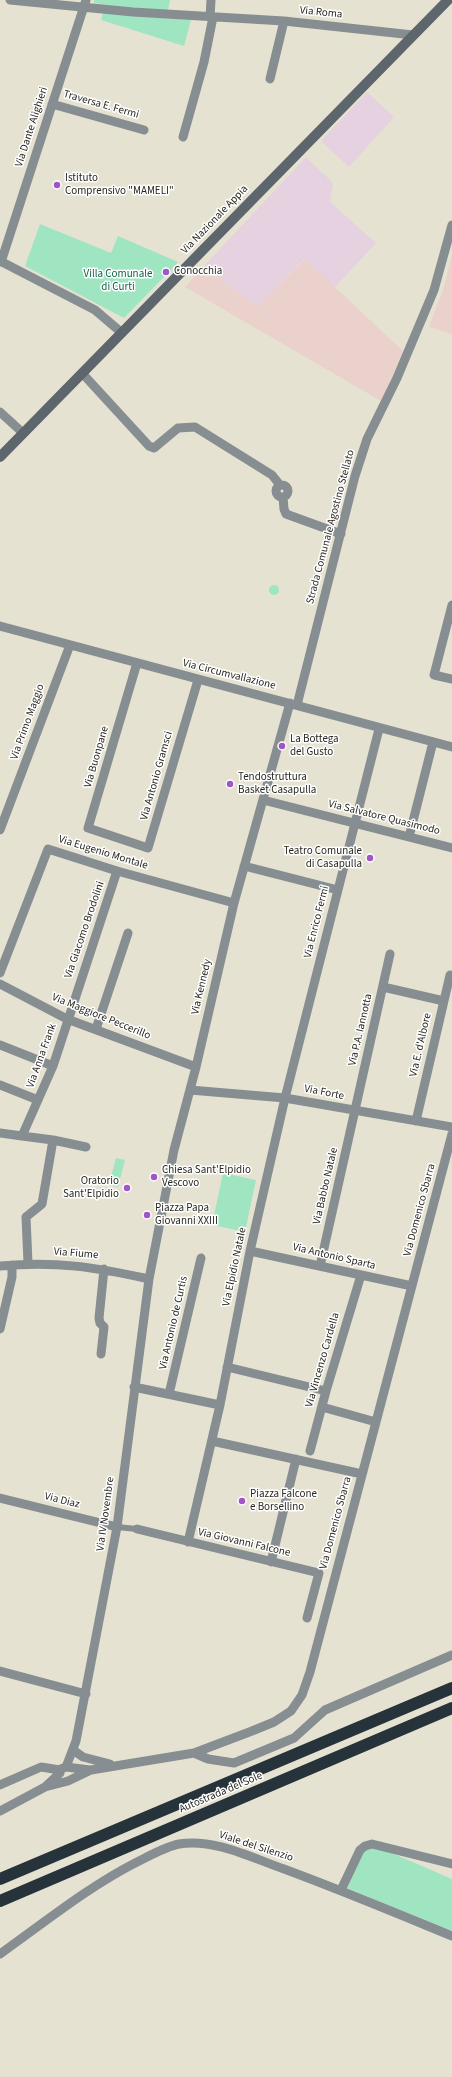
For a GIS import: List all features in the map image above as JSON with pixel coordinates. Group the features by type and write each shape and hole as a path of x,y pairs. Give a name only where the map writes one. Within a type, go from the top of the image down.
{"highway":[{"name":"Autostrada del Sole","path":"0,1879 452,1688"},
{"name":"Autostrada del Sole","path":"0,1901 452,1708"}],"main road":[{"name":"Via Nazionale Appia","path":"0,457 448,0"}],"street":[{"name":"Via Roma","path":"10,0 85,4 133,12 284,21 413,35"},
{"path":"183,137 204,62 211,17 211,0"},
{"name":"Via Dante Alighieri","path":"1,262 85,4"},
{"path":"270,78 284,21"},
{"name":"Traversa E. Fermi","path":"52,104 144,130"},
{"name":"Strada Comunale Agostino Stellato","path":"294,704 341,534 355,476 367,439 397,378 434,290 452,225"},
{"path":"1,262 95,310 122,333"},
{"path":"82,373 151,447 154,448 178,428 195,427 272,475 280,485 286,486 288,493 283,497 286,514 341,534"},
{"path":"0,412 23,433"},
{"path":"452,605 434,675 452,679"},
{"name":"Via Circumvallazione","path":"0,626 137,664 294,704 379,729 452,747"},
{"name":"Via Primo Maggio","path":"0,830 70,645"},
{"name":"Via Buonpane","path":"118,838 88,828 137,664"},
{"name":"Via Antonio Gramsci","path":"118,838 148,848 198,680"},
{"name":"Via Kennedy","path":"149,1279 174,1150 196,1067 234,903 263,800 294,704"},
{"name":"Via Enrico Fermi","path":"285,1098 379,729"},
{"path":"409,837 433,742"},
{"name":"Via Salvatore Quasimodo","path":"263,800 452,848"},
{"name":"Via Eugenio Montale","path":"0,973 48,849 117,871 234,903"},
{"path":"244,866 338,890"},
{"name":"Via Giacomo Brodolini","path":"67,1019 117,871"},
{"path":"96,1029 128,933"},
{"name":"Via P.A. Iannotta","path":"355,1111 390,954"},
{"name":"Via E. d'Albore","path":"416,1121 450,975"},
{"name":"Via Maggiore Peccerillo","path":"0,984 67,1019 196,1067"},
{"path":"383,987 444,1001"},
{"name":"Via Anna Frank","path":"22,1136 53,1066 67,1019"},
{"path":"0,1045 53,1066"},
{"name":"Via Anna Frank","path":"0,1085 38,1100"},
{"name":"Via Forte","path":"190,1090 285,1098 452,1127"},
{"name":"Via Elpidio Natale","path":"212,1441 250,1251 285,1098"},
{"name":"Via Babbo Natale","path":"320,1266 355,1111"},
{"path":"0,1133 53,1140 86,1147"},
{"name":"Via Domenico Sbarra","path":"0,1785 41,1767 91,1770 194,1753 274,1722 290,1711 302,1695 310,1672 452,1134"},
{"path":"28,1263 26,1217 42,1204 53,1140"},
{"name":"Via Antonio Sparta","path":"250,1251 412,1286"},
{"name":"Via Antonio de Curtis","path":"169,1394 201,1258"},
{"name":"Via Fiume","path":"0,1266 28,1263 66,1264 104,1269 149,1279"},
{"path":"0,1329 12,1277 12,1265"},
{"path":"102,1354 104,1327 100,1323 99,1318 104,1269"},
{"name":"Via Vincenzo Cardella","path":"310,1451 326,1391 361,1275"},
{"name":"Via IV Novembre","path":"64,1769 73,1750 86,1694 117,1527 149,1279"},
{"path":"228,1367 326,1391"},
{"path":"134,1387 220,1405"},
{"path":"322,1407 376,1422"},
{"path":"188,1542 212,1441 362,1474"},
{"path":"271,1562 296,1459"},
{"name":"Via Diaz","path":"0,1498 117,1527"},
{"name":"Via Giovanni Falcone","path":"117,1527 137,1530 319,1573 307,1618"},
{"path":"194,1753 208,1759 234,1764 294,1738 325,1710 452,1655"},
{"path":"0,1671 86,1694"},
{"path":"73,1750 92,1760 117,1766"},
{"path":"64,1769 61,1778 69,1780"},
{"path":"45,1786 69,1780 74,1772 64,1769"},
{"path":"0,1810 45,1786 64,1769"},
{"name":"Via Domenico Sbarra","path":"69,1780 91,1770"},
{"name":"Viale del Silenzio","path":"0,1954 101,1882 156,1852 179,1844 208,1844 238,1852 341,1890 452,1936"},
{"path":"341,1890 360,1850 365,1846 372,1844 452,1864"}],"shaded area":[{"path":"367,92 394,117 349,167 321,141"},
{"path":"306,157 333,183 330,202 376,243 334,288 304,259 257,307 204,266"},
{"path":"452,254 452,334 429,327 444,287"},
{"path":"305,259 404,352 381,401 185,287 204,266 257,307"}],"green space":[{"path":"94,0 170,0 168,10 133,9 94,3"},
{"path":"103,13 191,20 184,46 101,20"},
{"name":"Villa Comunale di Curti","path":"40,224 111,253 118,236 178,262 171,270 172,272 166,277 165,276 124,318 25,266"},
{"path":"272,585 276,585 278,586 278,594 272,595 269,592 269,588"},
{"path":"116,1158 125,1160 118,1187 109,1185"},
{"path":"223,1173 256,1180 245,1232 212,1225"},
{"path":"378,1847 452,1879 452,1931 347,1888 365,1848"}],"place":[{"name":"Istituto Comprensivo \"MAMELI\"","path":"57,185"},
{"name":"Conocchia","path":"166,272"},
{"name":"La Bottega del Gusto","path":"282,746"},
{"name":"Tendostruttura Basket Casapulla","path":"230,784"},
{"name":"Teatro Comunale di Casapulla","path":"370,858"},
{"name":"Chiesa Sant'Elpidio Vescovo","path":"154,1177"},
{"name":"Oratorio Sant'Elpidio","path":"127,1188"},
{"name":"Piazza Papa Giovanni XXIII","path":"147,1215"},
{"name":"Piazza Falcone e Borsellino","path":"242,1501"}]}
